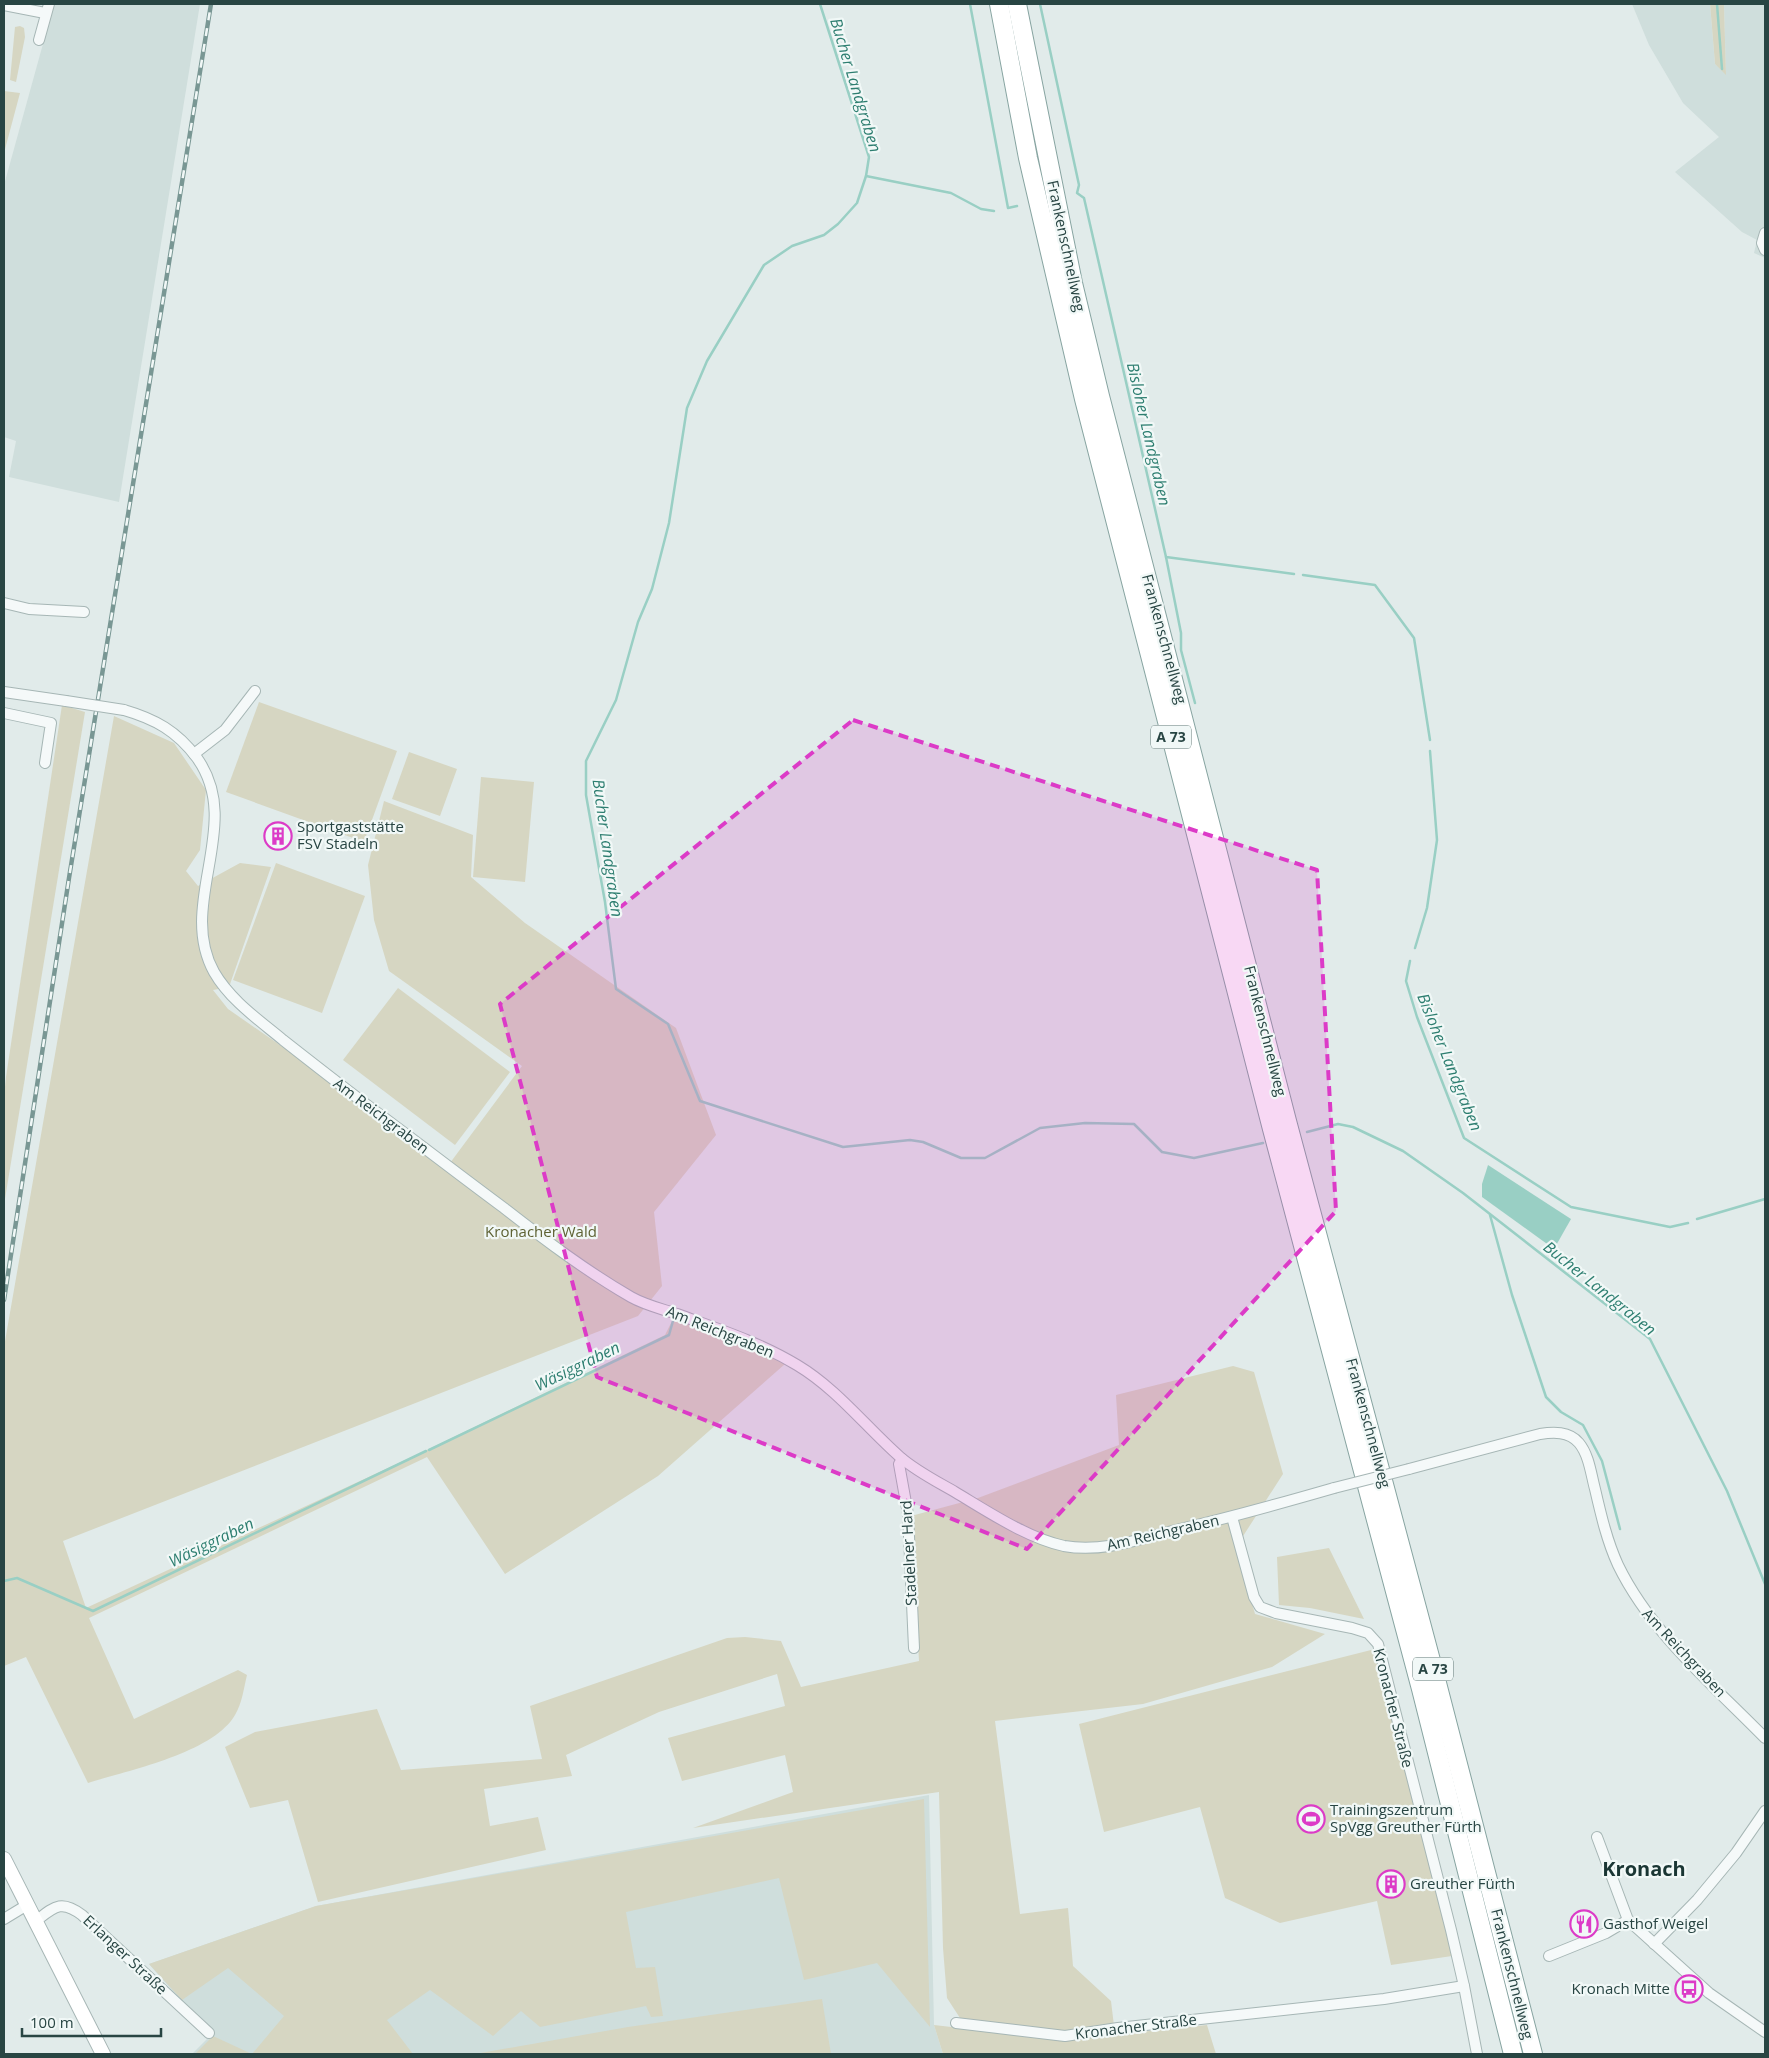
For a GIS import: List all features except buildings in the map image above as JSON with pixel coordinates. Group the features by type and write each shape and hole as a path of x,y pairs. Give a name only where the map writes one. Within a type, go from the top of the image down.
{"highway":[{"name":"Frankenschnellweg","path":"999,4 1028,158 1084,398 1272,1129 1418,1680 1513,2054"},
{"name":"Frankenschnellweg","path":"1017,4 1073,283 1100,396 1287,1121 1437,1682 1533,2054"}],"main road":[{"path":"4,1859 103,2054"}],"street":[{"path":"4,5 47,8 40,40"},
{"path":"1765,233 1762,242 1765,250"},
{"path":"4,603 29,609 84,612"},
{"path":"4,692 124,710 146,716 165,726 186,744 194,754 225,730 255,691"},
{"path":"4,713 51,723 45,763"},
{"name":"Am Reichgraben","path":"194,754 209,780 215,801 212,846 202,915 203,935 214,971 234,997 254,1016 327,1074 557,1249 635,1299 751,1341 796,1364 827,1386 902,1459 923,1474 1007,1522 1062,1545 1101,1548 1232,1517 1540,1434 1566,1434 1578,1442 1587,1457 1607,1536 1618,1565 1640,1605 1677,1649 1765,1738"},
{"name":"Stadelner Hard","path":"902,1459 899,1464 908,1514 914,1648"},
{"name":"Kronacher Straße","path":"1232,1517 1254,1597 1260,1607 1276,1613 1368,1633 1378,1644 1464,1986 1477,2054"},
{"path":"1654,1944 1697,1900 1736,1853 1765,1810"},
{"path":"1597,1837 1628,1920 1709,1993 1765,2032"},
{"path":"4,1920 27,1905"},
{"name":"Erlanger Straße","path":"36,1921 55,1907 70,1906 82,1915 208,2033"},
{"path":"1548,1956 1606,1933 1628,1920"},
{"name":"Kronacher Straße","path":"956,2023 1065,2036 1384,1998 1464,1986"}],"highlighted area":[{"path":"853,720 1317,870 1336,1211 1027,1549 597,1377 500,1004"}],"shaded area":[{"path":"54,4 200,4 119,502 9,477 16,441 4,437 4,185"},
{"path":"1632,4 1710,4 1715,64 1726,74 1724,4 1765,4 1765,258 1754,253 1757,240 1742,232 1675,172 1719,137 1683,103 1649,45"},
{"path":"1488,1165 1571,1219 1554,1249 1482,1197 1482,1184"},
{"path":"929,1795 934,2025 943,2054 192,2054 211,2035 149,1964 316,1906"}],"green space":[{"path":"1710,4 1724,4 1726,75 1715,64"},
{"path":"20,26 24,28 25,37 16,82 10,80 15,27"},
{"path":"4,91 20,93 4,153"},
{"path":"259,702 397,751 364,842 226,792"},
{"path":"62,705 85,712 4,1205 4,1096 6,1077"},
{"name":"Kronacher Wald","path":"114,716 174,743 206,790 200,850 186,871 198,886 240,863 271,867 229,987 213,990 228,1009 450,1163 522,1066 389,971 374,920 368,865 384,801 473,835 471,877 525,923 676,1028 716,1135 654,1212 662,1286 638,1316 63,1541 86,1608 429,1449 665,1335 674,1317 733,1338 785,1364 658,1476 505,1574 427,1457 89,1618 134,1719 238,1670 247,1675 241,1701 235,1715 224,1728 209,1740 190,1750 147,1766 88,1783 26,1657 4,1666 4,1347"},
{"path":"409,752 457,769 440,816 392,799"},
{"path":"481,777 534,782 525,882 473,877"},
{"path":"276,863 365,896 322,1013 233,980"},
{"path":"398,988 510,1072 455,1145 343,1060"},
{"path":"1233,1366 1254,1372 1283,1474 1236,1547 1255,1614 1325,1634 1272,1667 1143,1704 995,1721 1020,1914 1068,1908 1073,1966 1111,2001 1114,2026 1065,2031 960,2018 947,1998 943,1948 939,1792 693,1828 793,1792 785,1755 682,1781 668,1738 785,1706 777,1674 659,1712 566,1755 572,1776 484,1789 490,1826 538,1817 546,1850 318,1902 288,1800 250,1808 225,1747 255,1732 377,1709 401,1770 542,1759 530,1706 727,1638 745,1637 781,1641 801,1687 919,1661 911,1516 978,1498 1119,1445 1116,1395"},
{"path":"1329,1548 1364,1619 1310,1608 1279,1605 1277,1557"},
{"name":"Trainingszentrum SpVgg Greuther Fürth","path":"1375,1649 1452,1956 1391,1965 1377,1901 1280,1923 1225,1898 1200,1807 1104,1832 1079,1724"},
{"path":"924,1799 930,2027 877,1963 804,1980 779,1878 626,1912 636,1968 655,1967 663,2016 651,2017 646,2006 540,2027 521,2011 493,2036 430,1990 387,2020 413,2054 252,2054 284,2016 228,1968 182,2000 149,1964 316,1906"},
{"path":"822,1999 831,2054 475,2054 628,2027"},
{"path":"934,2025 1064,2040 1207,2025 1216,2054 943,2054"},
{"path":"213,2036 252,2054 195,2054"}],"waterway":[{"name":"Bucher Landgraben","path":"820,4 869,157 866,176 857,203 838,224 824,235 792,246 764,265 707,361 687,408 669,523 652,589 638,622 616,700 586,761 586,795 605,902 616,989 668,1024 700,1101 843,1147 910,1140 923,1142 961,1158 985,1158 1040,1128 1085,1123 1134,1124 1162,1152 1194,1158 1263,1143"},
{"path":"970,4 1008,208 1017,206"},
{"name":"Bisloher Landgraben","path":"1040,4 1079,185 1077,193 1084,198 1166,557 1294,574"},
{"path":"1717,4 1722,69"},
{"name":"Bisloher Landgraben","path":"866,176 951,193 981,209 994,211"},
{"path":"1166,557 1181,633 1181,650 1195,703"},
{"name":"Bisloher Landgraben","path":"1303,575 1375,585 1414,638 1430,740"},
{"name":"Bisloher Landgraben","path":"1415,948 1427,908 1437,840 1430,751"},
{"name":"Bisloher Landgraben","path":"1410,961 1406,981 1417,1017 1464,1138 1571,1207 1670,1227 1688,1223"},
{"name":"Bucher Landgraben","path":"1307,1132 1338,1124 1353,1127 1403,1151 1463,1193 1650,1339 1727,1491 1765,1584"},
{"name":"Bisloher Landgraben","path":"1697,1219 1765,1199"},
{"path":"1490,1215 1512,1295 1546,1397 1561,1412 1583,1425 1602,1461 1620,1529"},
{"name":"Wäsiggraben","path":"429,1450 669,1335 673,1321"},
{"name":"Wäsiggraben","path":"4,1581 17,1578 93,1611 426,1451"}],"railway":[{"path":"4,1300 69,878 211,4"}],"place":[{"name":"Sportgaststätte FSV Stadeln","path":"278,836"},
{"name":"Trainingszentrum SpVgg Greuther Fürth","path":"1311,1819"},
{"name":"Greuther Fürth","path":"1391,1884"},
{"name":"Gasthof Weigel","path":"1584,1924"},
{"name":"Kronach Mitte","path":"1689,1989"}],"district":[{"name":"Kronach","path":"1644,1869"}]}
